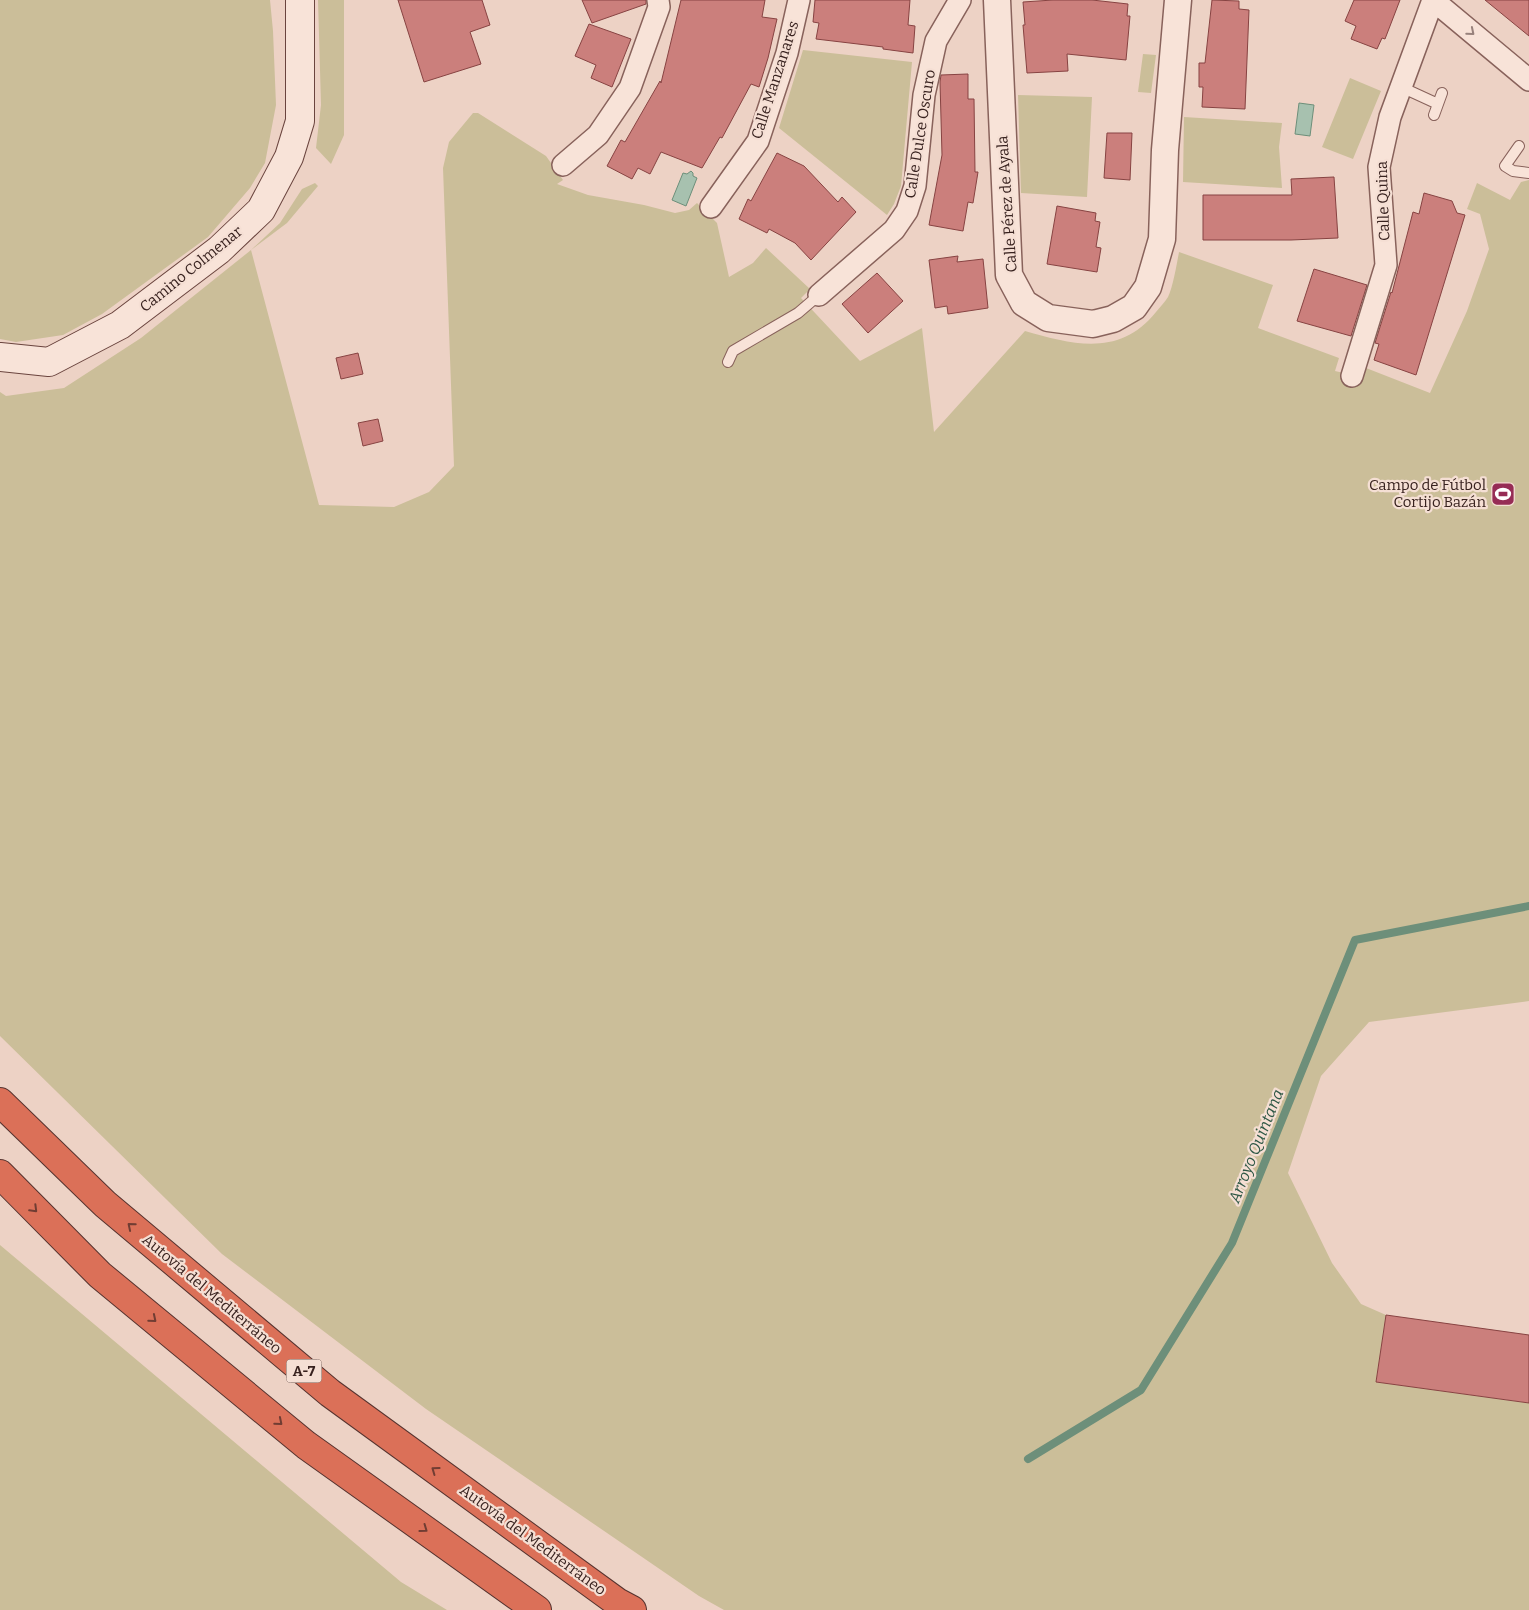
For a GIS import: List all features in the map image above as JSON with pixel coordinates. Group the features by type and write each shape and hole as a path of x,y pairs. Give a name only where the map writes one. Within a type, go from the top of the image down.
{"highway":[{"name":"Autovía del Mediterráneo","path":"0,1102 105,1204 330,1393 601,1590 632,1610"},
{"path":"0,1174 100,1275 306,1445 537,1610"}],"main road":[{"name":"Camino Colmenar","path":"0,357 49,362 120,325 219,250 261,210 289,157 300,120 300,0"}],"street":[{"path":"563,165 598,135 630,88 659,6 658,0"},
{"name":"Calle Manzanares","path":"711,207 758,141 787,53 799,0"},
{"name":"Calle Dulce Oscuro","path":"818,295 894,230 907,211 915,186 924,95 936,40 960,0"},
{"name":"Calle Pérez de Ayala","path":"997,0 1009,275 1024,303 1048,318 1093,324 1113,319 1134,307 1148,287 1162,239 1165,150 1178,0"},
{"path":"1433,0 1529,80"},
{"name":"Calle Quina","path":"1352,376 1386,265 1379,167 1390,117 1433,0"}],"lane":[{"path":"1402,87 1438,104"},
{"path":"1434,115 1442,93"},
{"path":"1519,146 1506,166 1513,171 1529,173"},
{"path":"728,362 733,351 798,313 818,295"}],"shaded area":[{"path":"0,0 270,0 273,31 276,105 265,163 250,188 208,237 102,314 63,335 16,342 0,339"},
{"path":"318,0 344,0 344,135 331,164 316,148 321,105"},
{"path":"803,50 912,62 901,186 894,204 887,215 779,128"},
{"path":"1143,54 1156,55 1151,93 1138,92"},
{"path":"1350,78 1381,91 1353,159 1322,147"},
{"path":"1018,95 1092,97 1087,197 1021,193"},
{"path":"1299,103 1314,105 1310,136 1295,134"},
{"path":"473,113 478,113 546,156 563,180 557,184 588,195 644,205 675,213 689,210 697,203 717,223 729,277 753,263 766,248 810,289 801,298 860,361 922,328 934,432 1025,331 1061,340 1095,344 1127,336 1142,326 1156,312 1170,293 1179,252 1273,285 1258,328 1339,358 1335,371 1361,377 1366,368 1430,393 1467,311 1489,249 1480,214 1467,209 1477,183 1510,200 1521,182 1529,180 1529,1001 1369,1022 1321,1076 1288,1173 1332,1263 1361,1304 1386,1315 1376,1382 1529,1403 1529,1610 724,1610 699,1596 426,1409 222,1254 0,1036 0,392 6,396 64,388 141,338 251,250 319,505 394,507 429,492 454,466 443,168 449,142"},
{"path":"1184,117 1282,123 1279,147 1282,188 1183,182"},
{"path":"691,171 693,176 697,178 686,206 672,200 683,173 687,174"},
{"path":"315,183 318,186 287,223 251,250 280,223 302,189"},
{"path":"0,1245 401,1582 447,1610 0,1610"}],"building":[{"path":"398,0 482,0 490,25 470,32 481,64 424,82"},
{"path":"582,0 646,0 646,4 592,23"},
{"path":"681,0 765,0 762,17 777,19 768,58 759,87 751,84 722,138 720,137 702,168 661,152 650,174 638,168 632,179 607,166 621,140 625,142 660,81 661,83"},
{"path":"815,0 910,0 908,25 915,26 913,53 883,49 883,47 816,39 819,23 813,22"},
{"path":"1092,0 1128,4 1127,16 1130,16 1126,60 1067,54 1068,71 1027,73 1023,2"},
{"path":"1212,0 1239,1 1239,9 1249,10 1245,109 1202,107 1203,87 1199,87 1199,63 1205,63"},
{"path":"1354,0 1400,0 1385,39 1382,38 1377,49 1351,39 1356,26 1345,21"},
{"path":"1485,0 1529,0 1529,36"},
{"path":"589,24 631,39 612,87 591,78 596,65 575,56"},
{"path":"968,74 968,99 974,99 975,172 978,172 973,203 968,202 963,231 929,225 942,155 941,75"},
{"path":"1107,133 1132,133 1130,180 1104,178"},
{"path":"777,153 804,166 838,202 842,197 856,212 811,260 795,243 769,229 767,233 739,219 748,199 751,201"},
{"path":"1334,177 1338,238 1203,240 1203,195 1292,195 1291,179"},
{"path":"1424,193 1452,201 1457,213 1465,215 1416,375 1374,360 1379,344 1375,343 1392,293 1413,212 1419,214"},
{"path":"1057,206 1096,213 1095,221 1100,222 1096,247 1101,248 1097,272 1047,264"},
{"path":"958,256 957,262 983,259 988,308 948,314 947,306 935,308 929,260"},
{"path":"1314,269 1367,285 1351,336 1297,321"},
{"path":"877,273 903,301 868,333 842,304"},
{"path":"358,353 363,374 341,379 336,358"},
{"path":"378,419 383,441 363,446 358,423"},
{"path":"1386,1315 1529,1335 1529,1403 1376,1382"}],"waterway":[{"name":"Arroyo Quintana","path":"1028,1459 1141,1390 1232,1243 1355,940 1529,906"}],"place":[{"name":"Campo de Fútbol Cortijo Bazán","path":"1503,494"}]}
